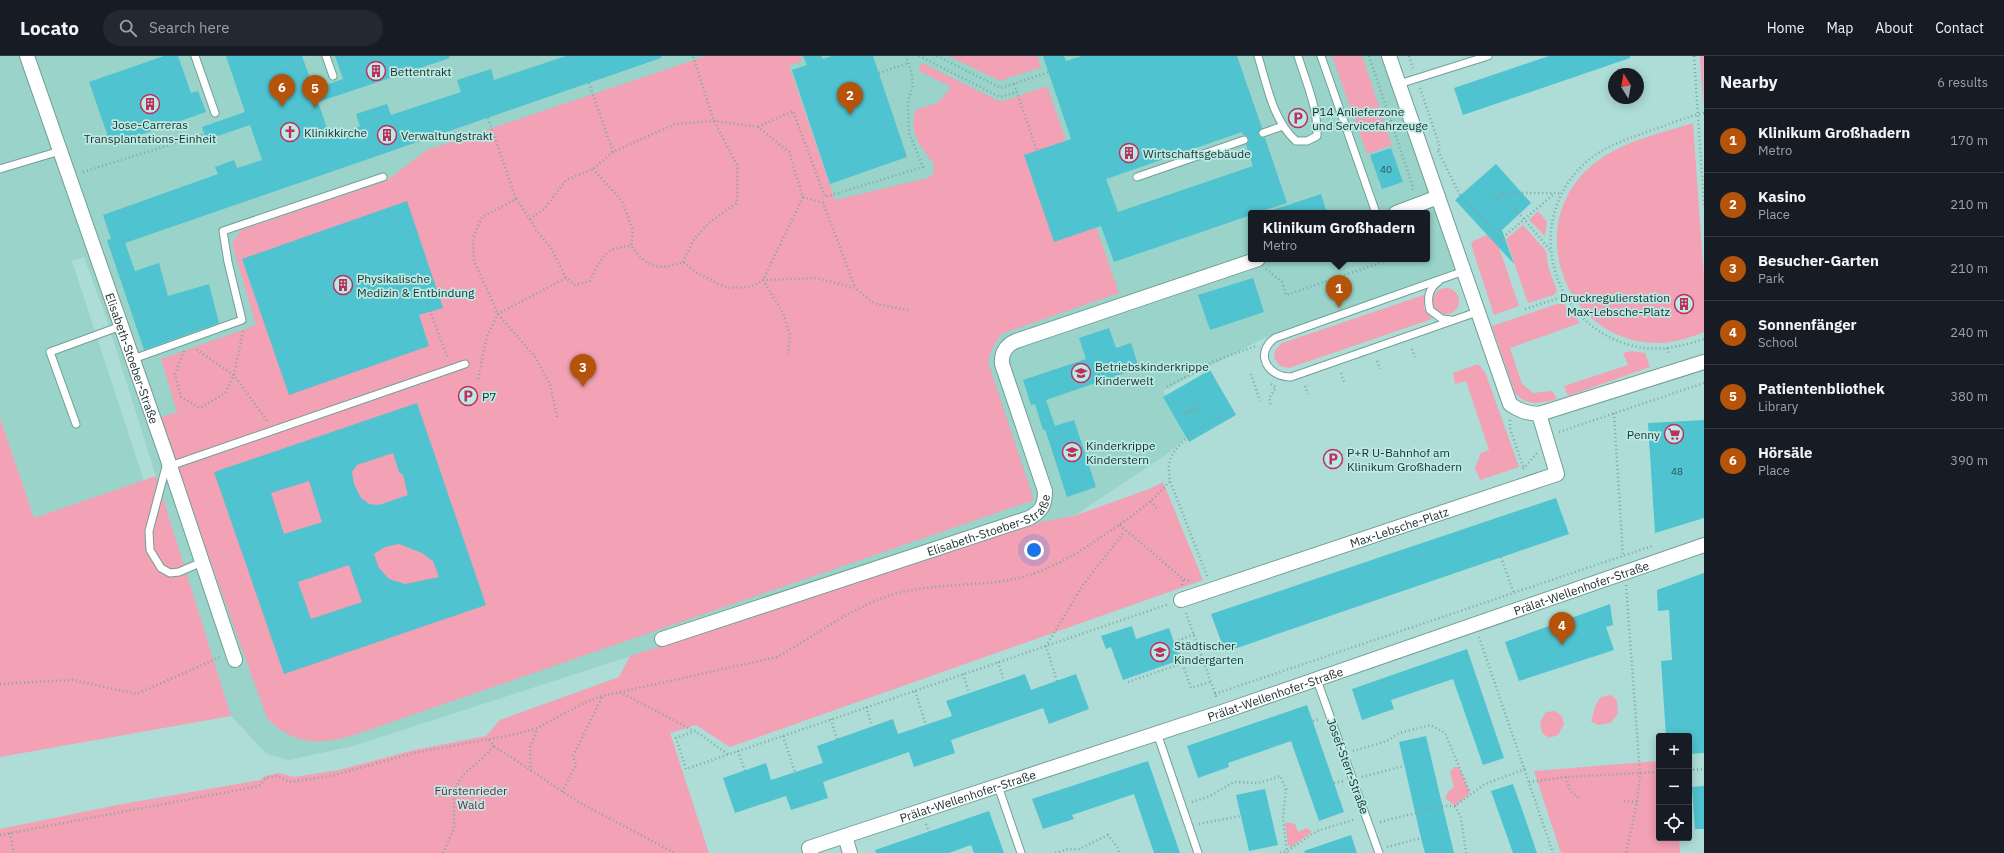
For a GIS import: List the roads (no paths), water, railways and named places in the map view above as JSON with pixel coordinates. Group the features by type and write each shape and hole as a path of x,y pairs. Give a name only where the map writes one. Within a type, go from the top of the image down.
{"street":[{"name":"Elisabeth-Stoeber-Straße","path":"27,56 133,359 234,656"},
{"path":"1389,56 1510,404 1518,410 1528,414 1539,414 1704,362"},
{"path":"1405,210 1438,197"},
{"name":"Elisabeth-Stoeber-Straße","path":"662,639 1030,518 1040,512 1045,504 1045,491 1002,364 1002,356 1007,347 1016,341 1251,262"},
{"name":"Max-Lebsche-Platz","path":"1181,600 1557,474 1539,414"},
{"name":"Prälat-Wellenhofer-Straße","path":"810,853 809,848 1317,680 1475,623 1704,545"},
{"path":"845,836 850,853"}],"lane":[{"path":"195,56 215,113"},
{"path":"326,56 333,76"},
{"path":"1258,56 1278,119 1286,133 1296,141 1307,141 1317,136 1318,124 1315,109 1298,56"},
{"path":"1321,56 1375,210"},
{"path":"1399,84 1488,56"},
{"path":"1263,133 1282,126"},
{"path":"1137,177 1244,140"},
{"path":"0,169 60,151"},
{"path":"133,359 242,320 228,262 224,231 383,177"},
{"path":"1464,271 1275,338 1268,345 1265,360 1268,367 1276,375 1291,377 1478,312"},
{"path":"1441,280 1432,288 1428,298 1429,306 1433,313 1442,319 1455,320"},
{"path":"76,424 50,352 121,326"},
{"path":"202,562 179,572 170,573 161,568 150,550 149,531 156,501 169,464 274,431 453,370 465,364"},
{"name":"Josef-Sterr-Straße","path":"1317,680 1378,851"},
{"path":"1157,733 1198,853"},
{"path":"998,786 1021,853"}],"place":[{"name":"Bettentrakt","path":"376,71"},
{"name":"Jose-Carreras Transplantations-Einheit","path":"150,104"},
{"name":"Hörsäle","path":"282,107"},
{"name":"Patientenbliothek","path":"315,108"},
{"name":"Kasino","path":"850,115"},
{"name":"P14 Anlieferzone und Servicefahrzeuge","path":"1298,118"},
{"name":"Klinikkirche","path":"290,132"},
{"name":"Verwaltungstrakt","path":"387,135"},
{"name":"Wirtschaftsgebäude","path":"1129,153"},
{"name":"Physikalische Medizin & Entbindung","path":"343,285"},
{"name":"Druckregulierstation Max-Lebsche-Platz","path":"1684,304"},
{"name":"Klinikum Großhadern","path":"1339,308"},
{"name":"Betriebskinderkrippe Kinderwelt","path":"1081,373"},
{"name":"Besucher-Garten","path":"583,387"},
{"name":"P7","path":"468,396"},
{"name":"Penny","path":"1674,434"},
{"name":"Kinderkrippe Kinderstern","path":"1072,452"},
{"name":"P+R U-Bahnhof am Klinikum Großhadern","path":"1333,459"},
{"name":"Sonnenfänger","path":"1562,645"},
{"name":"Städtischer Kindergarten","path":"1160,652"}],"park label":[{"name":"Fürstenrieder Wald","path":"471,797"}]}
